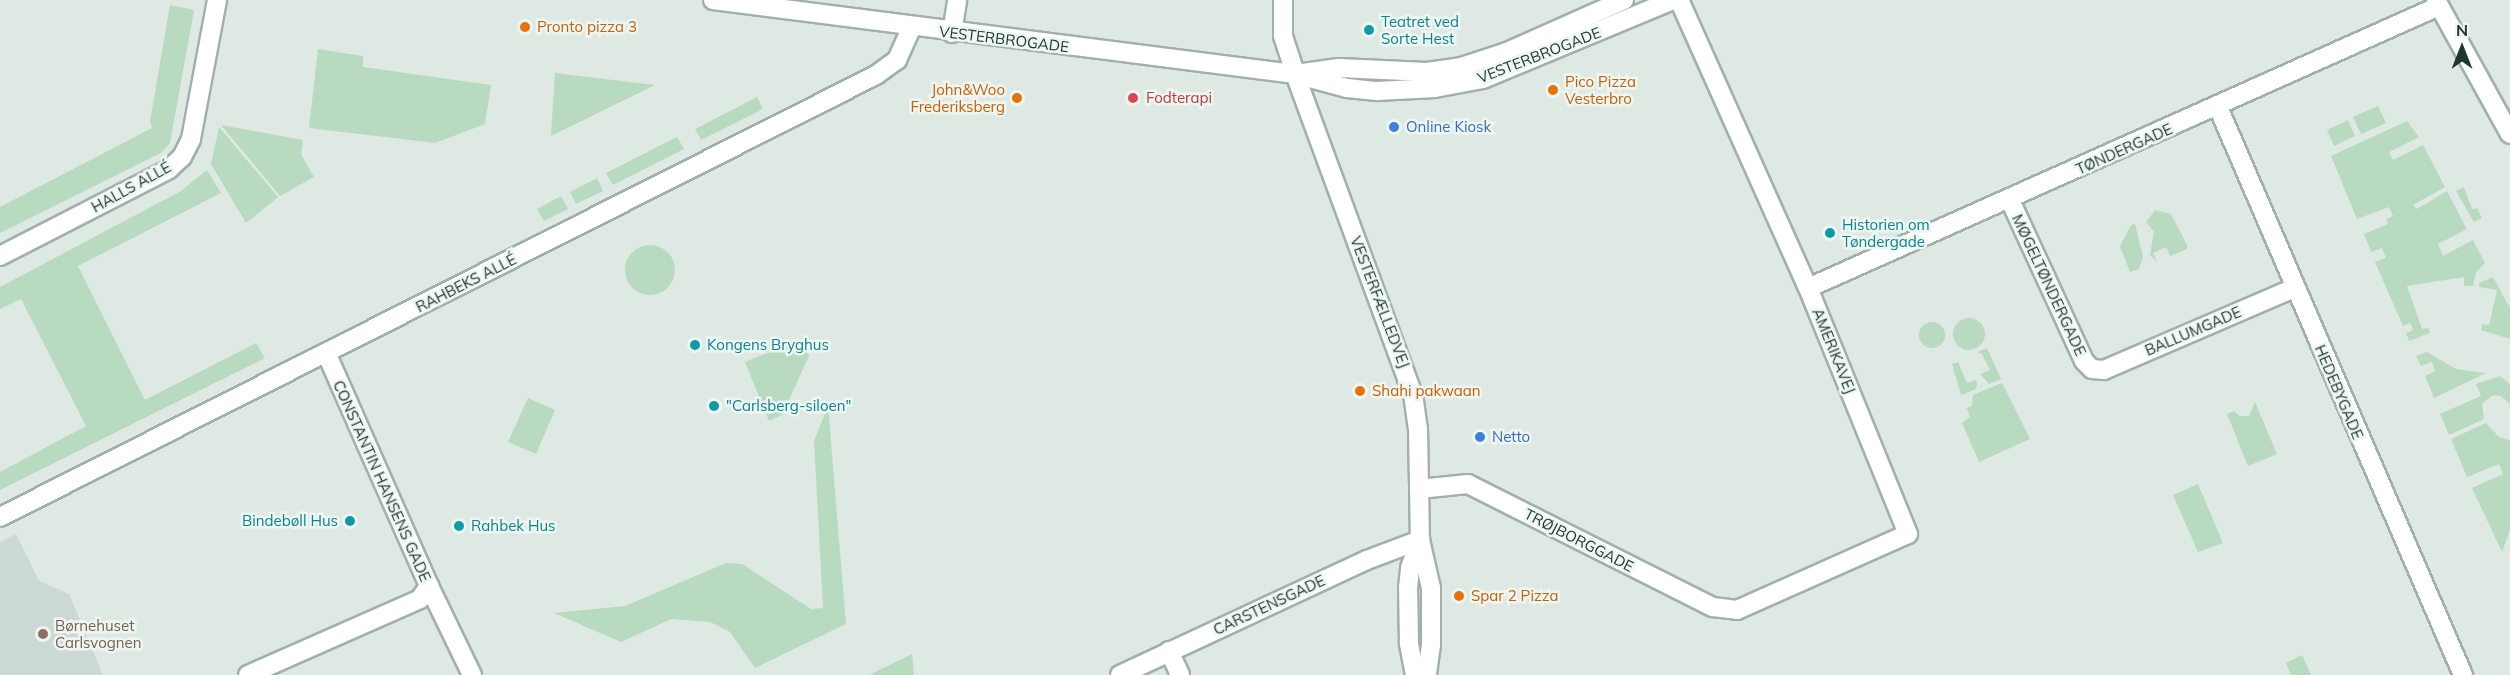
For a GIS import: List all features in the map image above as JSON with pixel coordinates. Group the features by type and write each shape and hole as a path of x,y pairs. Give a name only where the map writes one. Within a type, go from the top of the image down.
{"street":[{"name":"HALLS ALLÉ","path":"0,256 169,169 182,157 191,139 217,0"},
{"name":"VESTERBROGADE","path":"713,0 952,33 1295,74 1362,90 1410,91 1461,84 1507,71 1673,0"},
{"path":"952,33 957,0"},
{"name":"VESTERFÆLLEDVEJ","path":"1283,0 1283,36 1295,74 1410,382 1418,428 1420,540 1431,588 1427,675"},
{"name":"VESTERBROGADE","path":"1295,74 1339,68 1414,73 1461,67 1507,52 1624,0"},
{"name":"AMERIKAVEJ","path":"1679,0 1808,288 1908,534 1737,610"},
{"path":"2437,3 2510,134"},
{"name":"TØNDERGADE","path":"1808,288 2218,107 2437,3"},
{"name":"RAHBEKS ALLÉ","path":"0,518 876,75 897,60 912,27"},
{"name":"HEDEBYGADE","path":"2218,107 2294,288 2463,675"},
{"name":"MØGELTØNDERGADE","path":"2010,200 2084,361 2092,369"},
{"name":"BALLUMGADE","path":"2092,369 2104,370 2294,288"},
{"name":"CONSTANTIN HANSENS GADE","path":"248,675 420,599 429,586 326,353"},
{"name":"TRØJBORGGADE","path":"1419,489 1468,484 1713,607 1737,610"},
{"name":"VESTERFÆLLEDVEJ","path":"1415,675 1409,643 1408,588 1410,568 1420,540"},
{"name":"CARSTENSGADE","path":"1120,675 1420,540"},
{"path":"429,586 472,675"},
{"path":"1169,651 1180,675"}],"shaded area":[{"name":"Børnehuset Carlsvognen","path":"16,534 39,581 69,594 103,675 0,675 0,542"}],"green space":[{"path":"170,5 194,10 170,143 161,153 0,233 0,207 152,128 150,121"},
{"path":"318,49 363,56 363,67 491,85 485,124 435,143 309,128"},
{"path":"555,73 655,85 551,136"},
{"path":"757,97 763,109 701,140 695,129"},
{"path":"2378,106 2386,123 2361,134 2353,117"},
{"path":"2348,120 2355,136 2334,146 2327,130"},
{"path":"2407,121 2419,137 2389,152 2393,160 2423,145 2445,187 2413,205 2417,209 2447,191 2467,229 2438,244 2443,256 2473,240 2485,263 2476,273 2473,286 2464,286 2464,277 2407,286 2422,329 2429,328 2430,333 2409,341 2406,333 2413,330 2410,323 2403,326 2375,262 2386,258 2382,248 2371,252 2364,234 2388,224 2386,219 2393,216 2389,207 2357,219 2331,156"},
{"path":"221,125 303,140 301,154 314,177 280,196"},
{"path":"219,127 278,197 246,223 211,164"},
{"path":"677,137 684,149 613,185 606,173"},
{"path":"207,170 221,193 78,266 145,400 256,343 265,358 0,490 0,472 86,426 21,299 0,309 0,287 181,191"},
{"path":"597,178 603,191 576,204 570,192"},
{"path":"2464,187 2472,209 2477,208 2482,218 2474,222 2456,191"},
{"path":"561,196 568,209 544,221 537,209"},
{"path":"2155,210 2171,214 2187,245 2187,249 2170,256 2166,247 2153,253 2157,262 2150,255 2154,232 2146,222"},
{"path":"2135,224 2143,257 2139,269 2130,272 2120,246 2131,225"},
{"path":"645,245 655,245 668,252 675,265 675,275 668,288 655,295 645,295 636,291 629,284 625,275 625,265 629,256 636,249"},
{"path":"2493,277 2510,308 2510,339 2481,330 2482,324 2489,325 2497,290 2479,287 2479,283"},
{"path":"1969,318 1981,322 1985,334 1981,346 1969,350 1957,346 1953,334 1957,322"},
{"path":"1932,322 1941,326 1945,335 1941,344 1932,348 1923,344 1919,335 1923,326"},
{"path":"802,339 809,356 782,415 769,421 745,362"},
{"path":"1987,348 2001,379 1989,384 1980,374 1990,370 1982,354 1977,352"},
{"path":"2427,352 2456,369 2486,373 2434,398 2425,376 2435,371 2432,362 2421,366 2416,356"},
{"path":"1958,362 1967,383 1976,380 1977,384 1976,389 1961,395 1952,364"},
{"path":"2500,376 2510,384 2510,404 2501,396 2493,395 2482,404 2484,419 2449,435 2440,414 2481,396 2476,384"},
{"path":"2002,383 2030,439 1979,462 1962,423 1970,417 1967,408 1972,406 1973,395"},
{"path":"528,398 555,410 536,454 508,442"},
{"path":"2255,402 2277,454 2248,466 2227,414 2234,411 2240,416 2249,416"},
{"path":"828,406 846,624 755,668 730,632 710,622 671,619 621,642 554,613 625,606 726,563 742,564 811,609 823,608 814,441"},
{"path":"2486,423 2499,437 2510,440 2510,530 2502,552 2472,488 2503,474 2499,464 2467,477 2451,439"},
{"path":"2198,484 2223,543 2198,552 2173,495"},
{"path":"912,654 914,675 869,675"},
{"path":"2302,655 2311,675 2291,675 2286,663"}],"place":[{"name":"Pronto pizza 3","path":"525,27"},
{"name":"Teatret ved Sorte Hest","path":"1369,30"},
{"name":"Pico Pizza Vesterbro","path":"1553,90"},
{"name":"John&Woo Frederiksberg","path":"1017,98"},
{"name":"Fodterapi","path":"1133,98"},
{"name":"Online Kiosk","path":"1394,127"},
{"name":"Historien om Tøndergade","path":"1830,233"},
{"name":"Kongens Bryghus","path":"695,345"},
{"name":"Shahi pakwaan","path":"1360,391"},
{"name":"\"Carlsberg-siloen\"","path":"714,406"},
{"name":"Netto","path":"1480,437"},
{"name":"Bindebøll Hus","path":"350,521"},
{"name":"Rahbek Hus","path":"459,526"},
{"name":"Spar 2 Pizza","path":"1459,596"},
{"name":"Børnehuset Carlsvognen","path":"43,634"}]}
